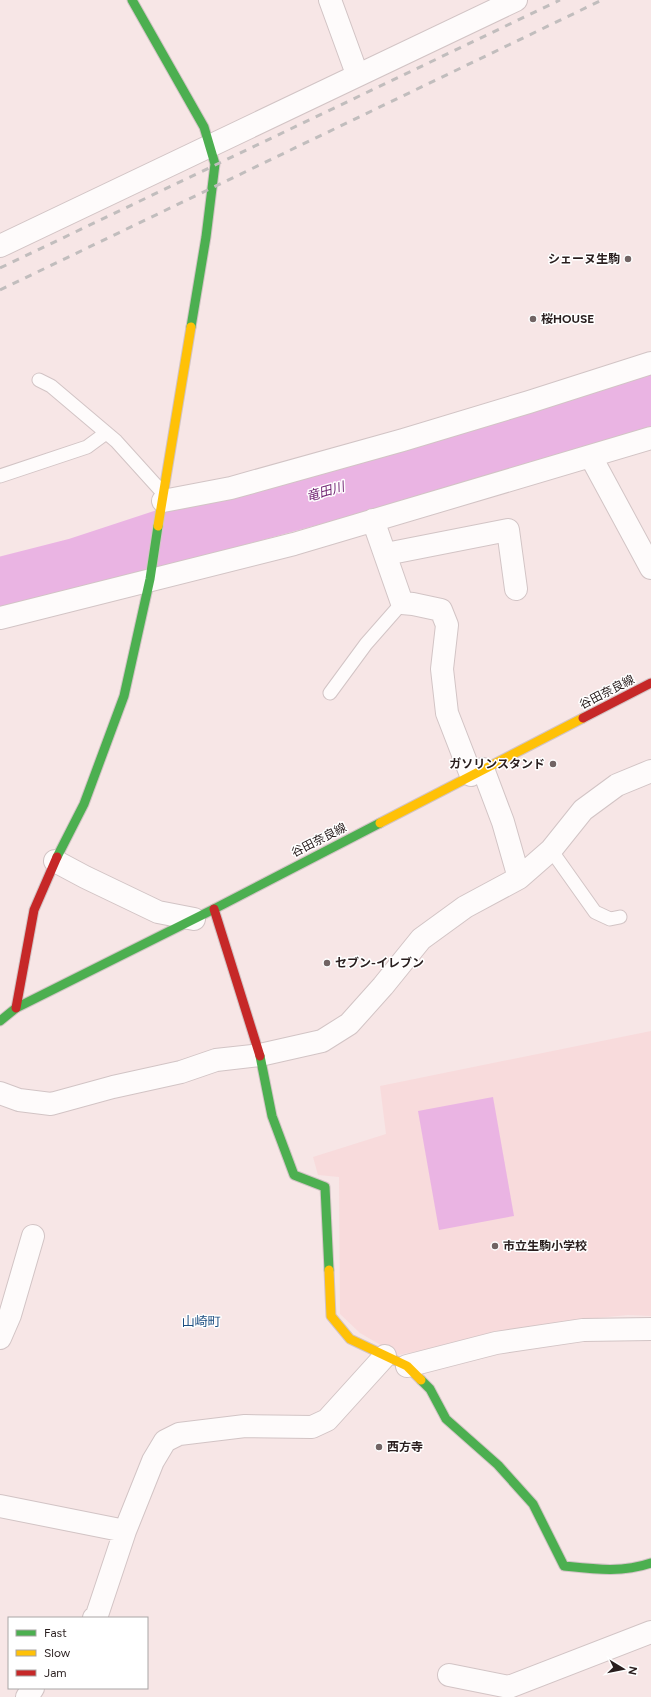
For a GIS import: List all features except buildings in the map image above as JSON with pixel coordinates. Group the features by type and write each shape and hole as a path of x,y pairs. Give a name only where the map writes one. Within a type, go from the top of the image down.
{"street":[{"path":"16,1008 34,910 54,861 84,804 124,696 151,575 206,237 215,164 204,127 132,0"},
{"path":"330,0 357,74"},
{"path":"0,246 357,74 516,0"},
{"path":"162,505 231,488 403,440 651,363"},
{"path":"0,618 151,575 294,544 651,438"},
{"path":"591,457 651,568"},
{"path":"373,520 402,603 441,610 447,626 442,669 447,713 503,822 519,878"},
{"path":"386,554 508,530 516,589"},
{"name":"谷田奈良線","path":"0,1021 16,1008 214,909 651,683"},
{"path":"0,1093 19,1100 51,1104 182,1072 216,1060 260,1055 322,1041 349,1024 383,986 421,939 465,907 519,878 551,850 584,810 617,785 651,771"},
{"path":"54,861 158,912 194,919"},
{"path":"214,909 260,1055 272,1116 294,1174 325,1187 331,1316 350,1339 407,1366 430,1389 446,1419 498,1465 533,1504 564,1566 607,1570 644,1566 651,1563"},
{"path":"0,1338 10,1315 34,1236"},
{"path":"407,1366 496,1343 575,1331 651,1329"},
{"path":"95,1617 97,1615 125,1531 152,1461 165,1441 179,1434 245,1426 312,1427 327,1420 385,1356"},
{"path":"0,1506 125,1531"},
{"path":"449,1675 509,1687 651,1632"}],"lane":[{"path":"39,380 51,386 116,441 162,505"},
{"path":"0,476 87,447 106,433"},
{"path":"330,693 366,644 402,603"},
{"path":"551,850 595,912 610,919 620,917"}],"shaded area":[{"name":"市立生駒小学校","path":"651,1031 651,1316 628,1315 575,1320 398,1355 360,1333 340,1314 339,1177 318,1175 313,1157 386,1134 380,1086"},
{"path":"493,1097 514,1216 439,1230 418,1111"}],"waterway":[{"name":"竜田川","path":"0,587 78,567 212,523 477,451 651,399"}],"railway":[{"path":"0,268 560,0"},
{"path":"0,290 602,0"}],"traffic: fast":[{"path":"132,0 204,127 215,164 206,237 191,327"},
{"path":"57,857 84,804 124,696 150,579 158,526"},
{"path":"0,1021 16,1008 214,909 380,823"},
{"path":"260,1056 272,1116 294,1175 325,1187 329,1270"},
{"path":"421,1380 430,1389 446,1419 498,1465 533,1504 564,1566 619,1569 651,1563"}],"traffic: slow":[{"path":"158,526 191,327"},
{"path":"380,823 583,718"},
{"path":"329,1270 331,1316 350,1339 407,1366 421,1380"}],"traffic: jam":[{"path":"583,718 651,683"},
{"path":"16,1008 34,910 57,857"},
{"path":"214,909 260,1056"}],"place":[{"name":"シェーヌ生駒","path":"628,259"},
{"name":"桜HOUSE","path":"533,319"},
{"name":"ガソリンスタンド","path":"553,764"},
{"name":"セブン-イレブン","path":"327,963"},
{"name":"市立生駒小学校","path":"495,1246"},
{"name":"西方寺","path":"379,1447"}],"district":[{"name":"山崎町","path":"201,1321"}]}
